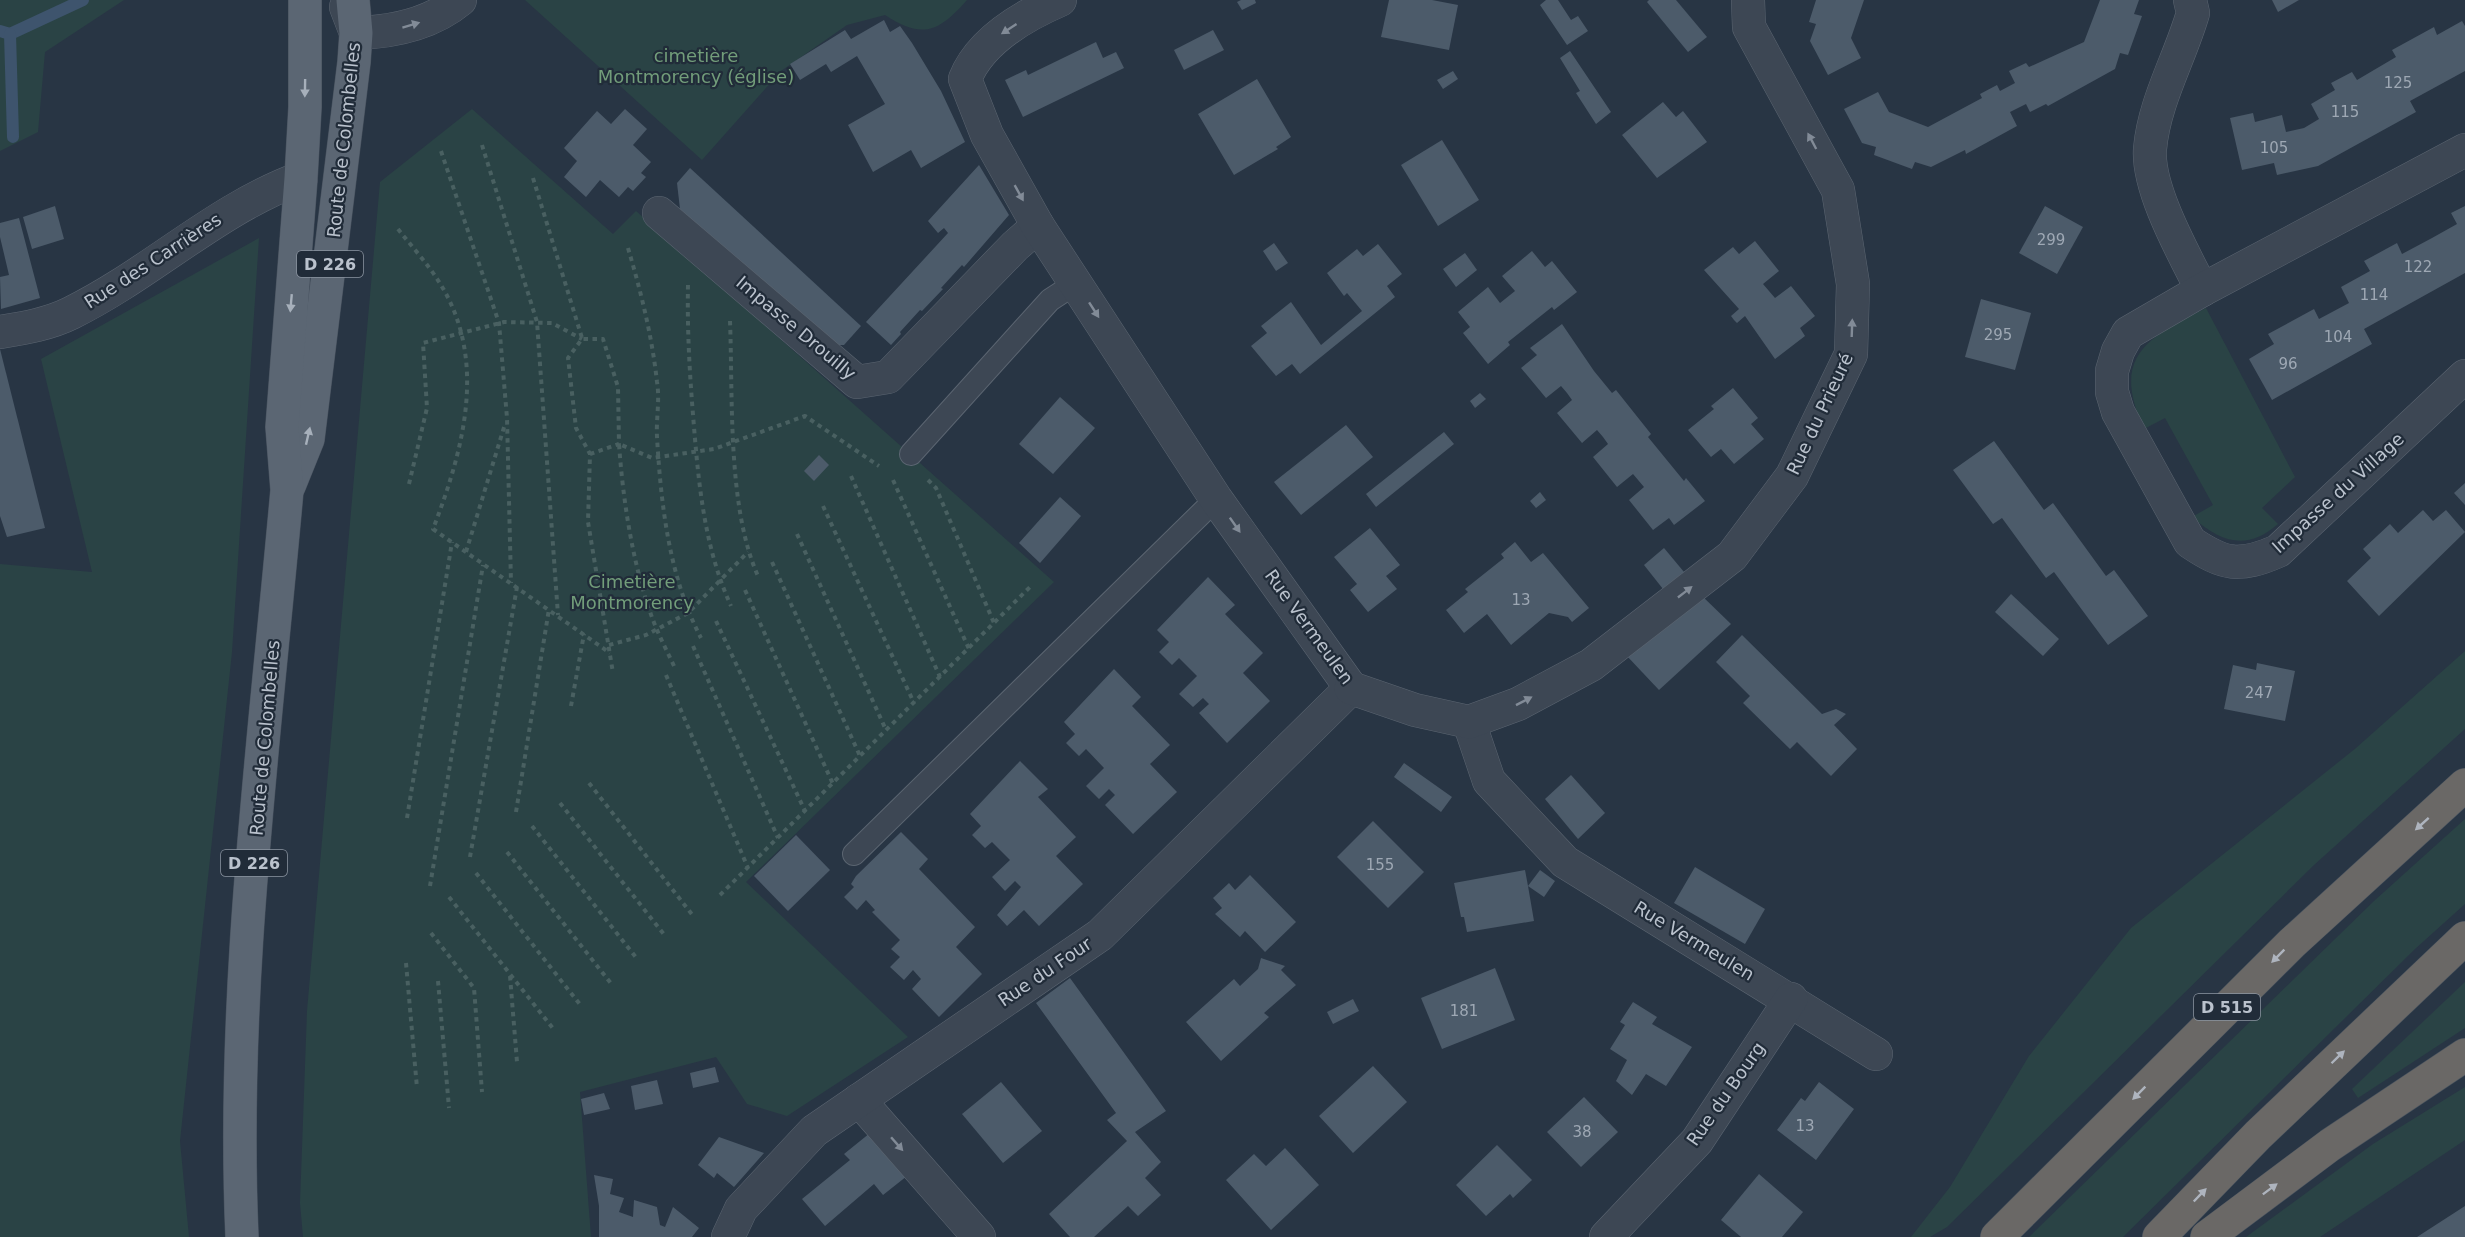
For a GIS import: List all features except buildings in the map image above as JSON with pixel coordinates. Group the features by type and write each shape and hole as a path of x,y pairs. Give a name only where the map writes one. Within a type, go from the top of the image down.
{"highway":[{"name":"D 515","path":"1997,1237 2292,943 2465,785"},
{"path":"2159,1237 2258,1135 2465,938"},
{"path":"2207,1237 2330,1144 2465,1055"}],"main road":[{"name":"Route de Colombelles","path":"287,490 308,440 341,176 356,33 353,0"},
{"name":"Route de Colombelles","path":"242,1237 239,1118 241,1037 287,490 282,427 301,178 306,15"},
{"path":"301,178 341,176"}],"street":[{"path":"306,15 330,0"},
{"path":"343,0 356,33 388,32 421,22 460,0"},
{"name":"Rue Vermeulen","path":"1060,0 1042,7 998,36 972,60 965,79 987,135 1038,226 1216,499 1351,688 1415,710 1469,722 1489,781 1565,862 1791,999 1876,1054"},
{"name":"Rue du Prieuré","path":"1469,722 1518,704 1591,665 1732,556 1792,476 1851,354 1854,284 1838,190 1749,27 1748,0"},
{"path":"2190,0 2193,13 2160,106 2150,150 2157,191 2169,223 2202,290"},
{"name":"Impasse du Village","path":"2465,150 2202,290 2128,333 2112,371 2112,392 2118,411 2190,542 2210,556 2233,564 2257,561 2277,551 2465,376"},
{"name":"Rue des Carrières","path":"0,332 33,326 70,314 154,263 222,216 259,194 301,178"},
{"name":"Impasse Drouilly","path":"659,213 857,382 888,378 1015,246 1038,226"},
{"name":"Rue du Four","path":"728,1237 741,1209 814,1131 1100,935 1351,688"},
{"name":"Rue du Bourg","path":"1606,1237 1697,1141 1791,999"},
{"path":"859,1100 979,1237"}],"lane":[{"path":"915,463 1050,300 1076,283"},
{"path":"854,854 1216,499"}],"path":[{"path":"482,145 537,322 558,616"},
{"path":"441,151 499,323 507,418 511,583"},
{"path":"533,178 582,339"},
{"path":"398,229 441,285 466,352 468,402 456,463 433,529 610,652"},
{"path":"628,248 645,302 658,384 659,457 671,552 688,613 701,638"},
{"path":"684,274 688,284 687,341 704,521 720,582 730,606"},
{"path":"730,317 735,441 748,552 758,576"},
{"path":"410,484 427,408 423,344 499,323 552,322 582,339 603,339 618,387 622,490 639,571 657,629 674,666"},
{"path":"582,339 568,358 576,428 590,454 588,522 613,673"},
{"path":"590,454 619,444 652,458 696,451 735,441 805,416 879,466"},
{"path":"466,552 507,418"},
{"path":"915,463 936,488 994,623"},
{"path":"890,474 969,649"},
{"path":"851,476 940,677"},
{"path":"823,506 914,703"},
{"path":"797,534 886,730"},
{"path":"407,818 452,542"},
{"path":"609,645 657,629 688,613 748,552"},
{"path":"772,562 860,756"},
{"path":"430,886 483,564"},
{"path":"720,895 1032,585"},
{"path":"471,857 517,588"},
{"path":"745,590 833,784"},
{"path":"516,812 549,609"},
{"path":"716,621 805,812"},
{"path":"571,706 584,634"},
{"path":"693,646 778,838"},
{"path":"666,675 748,868"},
{"path":"589,783 694,917"},
{"path":"560,803 666,937"},
{"path":"532,826 638,960"},
{"path":"507,852 613,986"},
{"path":"476,873 582,1007"},
{"path":"449,897 555,1031"},
{"path":"431,933 474,988 482,1092"},
{"path":"406,963 417,1088"},
{"path":"510,974 517,1062"},
{"path":"438,981 449,1108"}],"green space":[{"path":"0,0 124,0 45,52 38,132 0,151"},
{"name":"cimetière Montmorency (église)","path":"525,0 967,0 947,20 929,29 920,30 909,27 885,15 847,25 781,71 702,160"},
{"name":"Cimetière Montmorency","path":"472,109 613,234 636,211 1054,582 746,882 908,1037 787,1116 747,1104 716,1057 580,1092 591,1237 303,1237 300,1203 307,1011 380,182"},
{"path":"259,238 232,652 180,1141 189,1237 0,1237 0,564 92,572 41,359"},
{"path":"2206,308 2295,477 2262,508 2278,524 2267,533 2245,541 2224,538 2192,517 2213,505 2165,418 2144,429 2131,384 2133,367 2140,353 2151,341 2184,319"},
{"path":"2465,651 2465,729 2314,865 1947,1227 1930,1237 1911,1237 1950,1187 2029,1056 2131,928 2356,748"},
{"path":"2465,819 2465,904 2415,949 2123,1237 2029,1237 2374,901"},
{"path":"2465,982 2465,1028 2358,1098 2352,1089"},
{"path":"2465,1087 2465,1140 2320,1237 2246,1237 2373,1144"}],"waterway":[{"path":"0,31 10,34 83,0"},
{"path":"10,34 13,137"}]}
